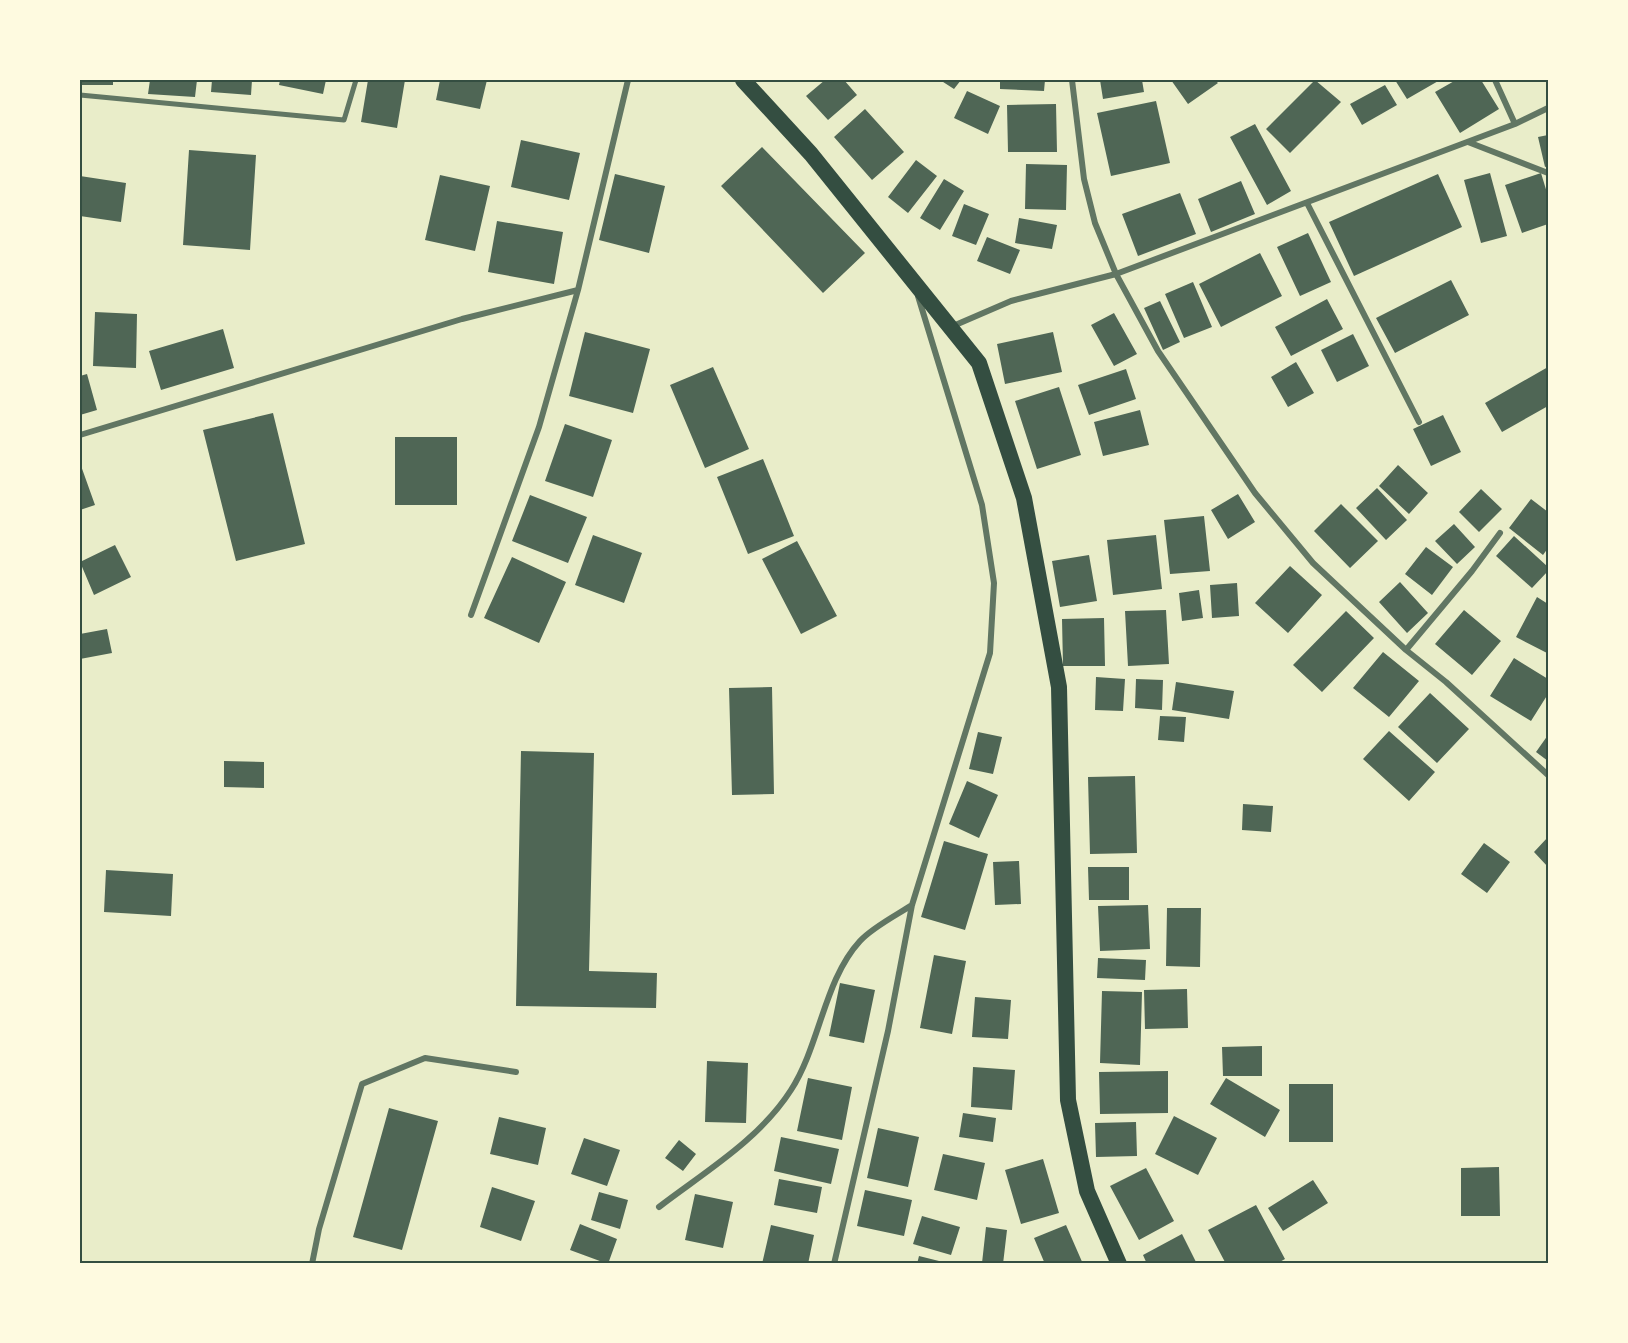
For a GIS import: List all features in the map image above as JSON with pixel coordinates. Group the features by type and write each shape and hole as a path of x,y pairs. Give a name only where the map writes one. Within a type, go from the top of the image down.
{"highway":[{"path":"743,80 811,154 915,287 979,363 1024,498 1059,687 1068,1100 1087,1191 1119,1263"}],"street":[{"path":"80,95 344,120 356,80"},
{"path":"471,615 539,427 578,290 628,80"},
{"path":"1072,80 1084,179 1095,223 1116,274 1158,351 1254,493 1313,563 1406,650 1446,682 1548,775"},
{"path":"1495,80 1515,124"},
{"path":"949,327 1011,301 1116,274 1515,124 1548,108"},
{"path":"1468,142 1548,173"},
{"path":"1307,203 1419,422"},
{"path":"834,1263 888,1031 912,904 990,653 994,583 981,505 915,287"},
{"path":"80,435 462,319 578,290"},
{"path":"1406,650 1472,572 1500,533"},
{"path":"659,1207 759,1131 796,1080 813,1046 848,957 860,940 912,904"},
{"path":"312,1263 362,1084 425,1058 516,1072"}],"building":[{"path":"80,80 113,80 113,85 80,85"},
{"path":"150,80 197,80 195,97 148,94"},
{"path":"212,80 252,80 251,95 211,92"},
{"path":"280,80 326,80 323,94 279,85"},
{"path":"368,80 405,80 397,128 361,122"},
{"path":"440,80 487,80 480,109 436,100"},
{"path":"825,80 844,80 857,95 828,120 806,96"},
{"path":"940,80 961,80 954,89"},
{"path":"1000,80 1045,80 1044,91 1000,89"},
{"path":"1100,80 1142,80 1144,92 1103,99"},
{"path":"1171,80 1215,80 1218,83 1188,104"},
{"path":"1315,80 1341,102 1290,153 1266,129"},
{"path":"1395,80 1440,80 1407,99"},
{"path":"1456,80 1481,80 1499,109 1460,133 1435,92"},
{"path":"1385,85 1397,105 1362,125 1350,104"},
{"path":"967,91 1000,106 988,134 954,118"},
{"path":"1156,101 1170,163 1111,176 1097,113"},
{"path":"1056,104 1057,152 1008,152 1007,105"},
{"path":"865,109 904,152 872,180 834,137"},
{"path":"1255,124 1291,191 1267,205 1230,137"},
{"path":"1548,135 1548,166 1545,167 1538,137"},
{"path":"521,140 580,153 569,200 511,187"},
{"path":"762,147 865,253 823,293 721,186"},
{"path":"189,150 256,155 250,250 183,245"},
{"path":"916,160 937,176 908,213 888,197"},
{"path":"1026,164 1067,165 1066,210 1025,209"},
{"path":"1490,173 1507,236 1481,243 1464,180"},
{"path":"1541,173 1548,196 1548,224 1522,233 1505,185"},
{"path":"615,174 665,186 649,253 599,240"},
{"path":"1438,174 1462,227 1354,276 1329,222"},
{"path":"440,175 490,186 475,251 425,240"},
{"path":"80,176 126,183 121,222 80,216"},
{"path":"944,179 964,191 940,230 920,218"},
{"path":"1241,181 1255,214 1211,232 1198,199"},
{"path":"1180,193 1196,234 1138,256 1122,214"},
{"path":"964,204 989,214 976,245 952,236"},
{"path":"1019,218 1057,225 1052,249 1015,243"},
{"path":"497,221 563,232 554,284 488,272"},
{"path":"1308,233 1331,282 1300,296 1277,247"},
{"path":"987,237 1020,250 1010,274 977,261"},
{"path":"1260,253 1282,296 1221,327 1199,284"},
{"path":"1451,280 1469,315 1395,353 1376,318"},
{"path":"1193,282 1212,327 1184,338 1165,294"},
{"path":"1327,299 1343,329 1291,356 1275,327"},
{"path":"1160,301 1180,342 1163,350 1144,308"},
{"path":"95,312 137,314 136,368 93,366"},
{"path":"1114,313 1137,354 1114,366 1091,325"},
{"path":"223,329 234,368 161,390 149,351"},
{"path":"585,332 650,349 633,413 569,396"},
{"path":"1053,332 1062,372 1005,384 997,344"},
{"path":"1353,334 1369,366 1337,382 1321,350"},
{"path":"1296,362 1314,393 1288,407 1271,377"},
{"path":"713,367 749,449 705,468 670,385"},
{"path":"1548,367 1548,406 1502,432 1485,403"},
{"path":"1126,369 1136,399 1089,415 1078,385"},
{"path":"87,374 97,410 80,415 80,376"},
{"path":"1059,387 1081,455 1037,469 1015,401"},
{"path":"1140,410 1149,445 1103,456 1094,422"},
{"path":"273,413 305,544 236,561 203,430"},
{"path":"1443,415 1461,452 1431,466 1413,429"},
{"path":"565,424 612,440 593,497 545,481"},
{"path":"395,437 457,437 457,505 395,505"},
{"path":"763,459 794,536 748,554 717,477"},
{"path":"80,463 95,505 80,510"},
{"path":"1398,465 1428,493 1409,514 1379,486"},
{"path":"1377,488 1407,520 1386,540 1356,508"},
{"path":"1481,489 1502,509 1479,532 1459,512"},
{"path":"1238,494 1255,522 1228,539 1211,510"},
{"path":"530,495 587,517 568,563 512,541"},
{"path":"1531,499 1548,512 1548,548 1543,555 1509,528"},
{"path":"1341,504 1378,541 1350,568 1314,531"},
{"path":"1204,516 1210,571 1170,574 1164,520"},
{"path":"1454,524 1475,547 1457,564 1435,541"},
{"path":"593,535 642,553 624,603 575,585"},
{"path":"1156,535 1162,589 1113,595 1107,540"},
{"path":"1514,536 1548,567 1548,571 1532,588 1496,556"},
{"path":"797,541 837,616 801,634 762,559"},
{"path":"115,545 131,577 94,595 80,562"},
{"path":"1426,547 1453,567 1432,595 1405,574"},
{"path":"1089,555 1097,601 1060,607 1052,561"},
{"path":"512,557 566,582 539,643 484,618"},
{"path":"1290,566 1322,595 1288,633 1255,603"},
{"path":"1400,582 1428,613 1407,633 1379,602"},
{"path":"1237,583 1239,616 1212,618 1210,585"},
{"path":"1199,590 1203,618 1182,621 1179,593"},
{"path":"1537,597 1548,604 1547,653 1516,637"},
{"path":"1166,610 1169,664 1128,666 1125,611"},
{"path":"1464,610 1501,641 1472,675 1435,644"},
{"path":"1346,611 1374,638 1322,692 1293,665"},
{"path":"1104,618 1105,666 1063,666 1062,619"},
{"path":"107,629 112,653 80,659 80,634"},
{"path":"1383,652 1419,681 1389,717 1353,688"},
{"path":"1514,658 1548,679 1548,694 1531,721 1490,696"},
{"path":"1096,677 1125,679 1123,711 1095,710"},
{"path":"1136,679 1163,680 1162,710 1135,708"},
{"path":"1176,682 1234,691 1229,719 1172,710"},
{"path":"772,687 774,794 732,795 729,688"},
{"path":"1430,693 1469,729 1437,763 1398,727"},
{"path":"1160,716 1186,717 1184,742 1158,740"},
{"path":"1389,731 1435,772 1409,801 1363,759"},
{"path":"978,732 1002,737 993,774 969,769"},
{"path":"1548,735 1548,761 1536,752"},
{"path":"521,751 594,753 589,971 657,973 656,1008 516,1006"},
{"path":"224,761 264,762 264,788 224,787"},
{"path":"1135,776 1137,853 1090,854 1088,777"},
{"path":"967,781 998,795 979,838 949,824"},
{"path":"1243,804 1273,806 1271,832 1242,830"},
{"path":"1548,837 1548,867 1534,852"},
{"path":"944,841 988,854 965,930 921,917"},
{"path":"1484,843 1510,862 1487,893 1461,874"},
{"path":"1019,861 1021,904 995,905 993,862"},
{"path":"1088,867 1129,867 1129,900 1089,900"},
{"path":"106,870 173,874 171,916 104,912"},
{"path":"1148,905 1150,949 1100,951 1098,906"},
{"path":"1167,908 1201,908 1200,967 1166,966"},
{"path":"934,955 966,961 952,1034 920,1028"},
{"path":"1098,958 1146,960 1145,980 1097,978"},
{"path":"840,983 875,990 864,1043 829,1036"},
{"path":"1187,989 1188,1028 1145,1029 1144,990"},
{"path":"1102,991 1142,992 1140,1065 1100,1063"},
{"path":"975,997 1011,1000 1008,1039 972,1037"},
{"path":"1262,1046 1262,1076 1223,1076 1222,1047"},
{"path":"707,1061 748,1063 746,1123 705,1122"},
{"path":"973,1067 1015,1070 1012,1110 971,1107"},
{"path":"1168,1071 1168,1113 1100,1114 1099,1072"},
{"path":"808,1078 852,1087 842,1140 797,1131"},
{"path":"1226,1078 1280,1110 1265,1137 1210,1104"},
{"path":"1289,1084 1333,1084 1333,1142 1289,1142"},
{"path":"389,1108 438,1121 402,1250 353,1237"},
{"path":"963,1113 996,1118 993,1142 959,1137"},
{"path":"1174,1116 1217,1138 1198,1175 1155,1154"},
{"path":"499,1117 546,1128 538,1165 490,1154"},
{"path":"1136,1122 1137,1156 1096,1157 1095,1123"},
{"path":"878,1128 919,1137 908,1187 867,1178"},
{"path":"781,1137 839,1149 831,1184 774,1171"},
{"path":"584,1138 620,1150 607,1186 571,1174"},
{"path":"679,1140 696,1154 683,1171 665,1158"},
{"path":"943,1154 985,1163 977,1200 934,1190"},
{"path":"1043,1159 1059,1213 1021,1224 1005,1170"},
{"path":"1499,1167 1500,1216 1461,1216 1461,1168"},
{"path":"1146,1168 1174,1221 1139,1240 1110,1186"},
{"path":"779,1179 822,1187 817,1213 774,1205"},
{"path":"1313,1180 1328,1203 1283,1231 1268,1208"},
{"path":"492,1187 535,1201 521,1241 480,1227"},
{"path":"865,1190 912,1200 904,1236 857,1226"},
{"path":"599,1192 628,1200 620,1229 591,1220"},
{"path":"695,1194 733,1202 723,1248 685,1240"},
{"path":"1256,1205 1285,1259 1276,1264 1226,1264 1208,1230"},
{"path":"922,1216 960,1227 951,1255 913,1244"},
{"path":"580,1224 617,1239 608,1264 570,1250"},
{"path":"771,1225 814,1235 808,1264 762,1264"},
{"path":"1066,1225 1083,1264 1045,1264 1034,1238"},
{"path":"986,1227 1007,1230 1003,1264 982,1263"},
{"path":"1182,1234 1197,1264 1147,1264 1143,1255"},
{"path":"919,1256 947,1263 947,1264 917,1264"}]}
